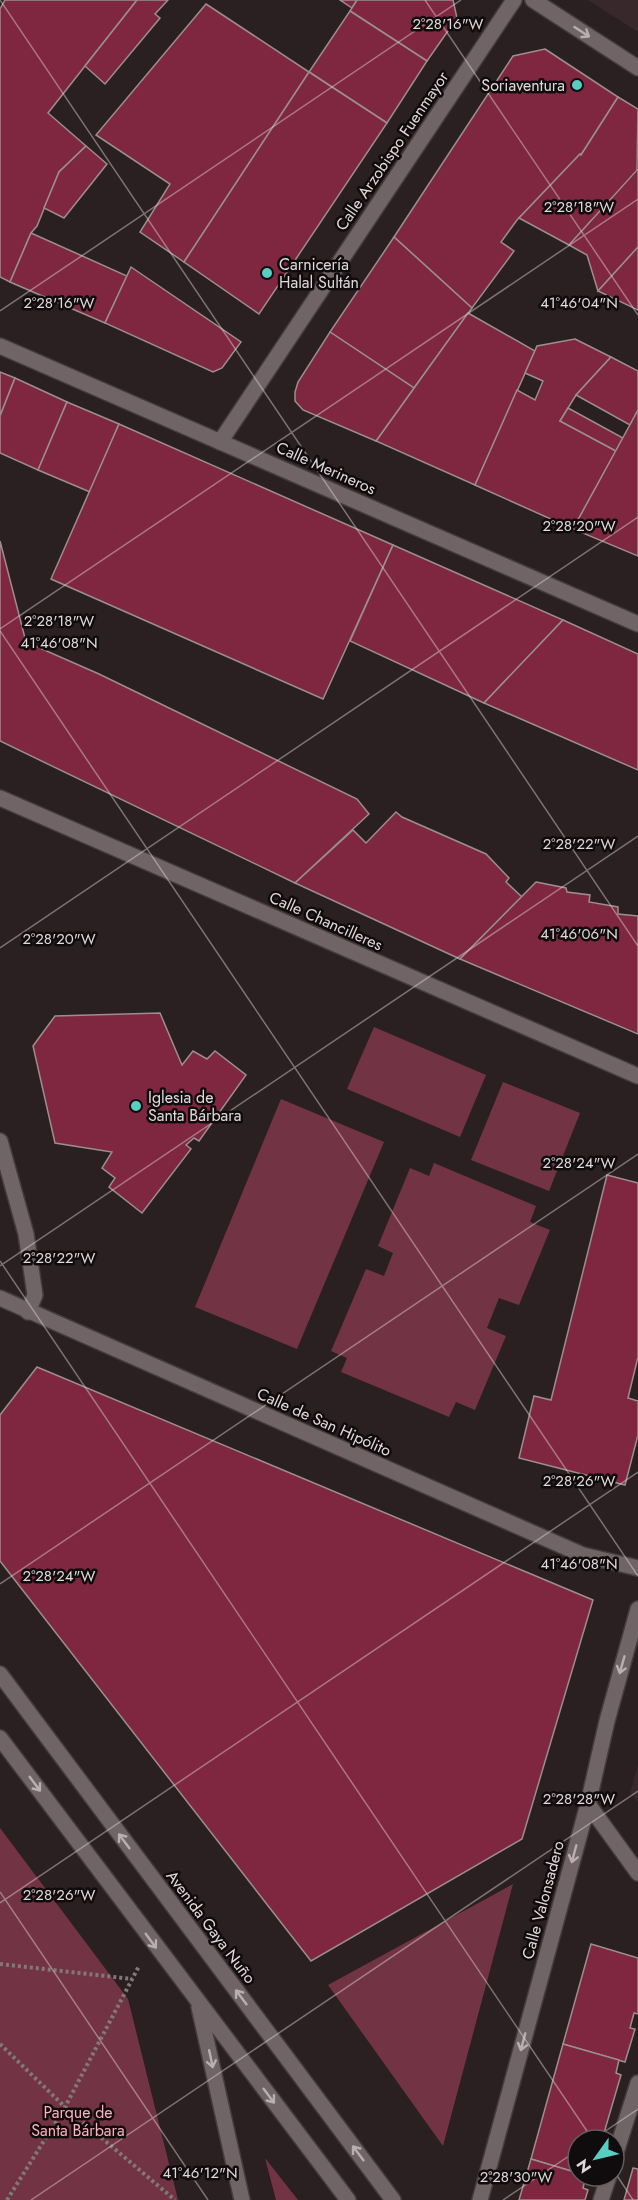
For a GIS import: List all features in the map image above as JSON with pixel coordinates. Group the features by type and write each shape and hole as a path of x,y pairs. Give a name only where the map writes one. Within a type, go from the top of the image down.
{"street":[{"name":"Calle Arzobispo Fuenmayor","path":"220,441 514,0"},
{"path":"533,0 638,68"},
{"name":"Calle Merineros","path":"0,346 638,624"},
{"name":"Calle Chancilleres","path":"0,798 638,1076"},
{"path":"0,1141 26,1234 35,1295 28,1312"},
{"name":"Calle de San Hipólito","path":"0,1299 583,1555 638,1568"},
{"name":"Calle Valonsadero","path":"480,2200 588,1804 607,1721 638,1609"},
{"name":"Avenida Gaya Nuño","path":"0,1674 393,2200"},
{"path":"0,1737 348,2200"},
{"path":"588,1804 638,1874"},
{"path":"198,2001 242,2200"},
{"path":"624,2128 638,2083"}],"path":[{"path":"7,2200 65,2107 152,1942"},
{"path":"0,1965 132,1979"},
{"path":"0,2044 65,2107 175,2200"}],"shaded area":[{"path":"588,0 638,0 638,32"},
{"path":"638,1765 638,1802 630,1792"}],"green space":[{"path":"374,1027 486,1075 460,1137 347,1089"},
{"path":"503,1082 580,1113 549,1191 471,1160"},
{"path":"281,1099 384,1142 297,1349 195,1307"},
{"path":"434,1163 536,1206 530,1222 550,1230 519,1305 499,1298 487,1328 506,1336 475,1410 456,1402 449,1417 341,1372 347,1358 331,1351 366,1269 384,1276 393,1253 378,1246 410,1168 429,1176"},
{"name":"Parque de Santa Bárbara","path":"0,1828 128,1999 178,2200 0,2200"},
{"path":"513,1884 443,2146 328,1985"},
{"path":"265,2158 298,2200 276,2200"}],"building":[{"path":"5,0 137,0 48,113 86,146 59,172 37,226 31,233 10,282 0,277 0,9"},
{"path":"137,0 168,0 155,14 160,18 105,84 85,66"},
{"path":"340,0 357,0 352,8"},
{"path":"357,0 453,0 457,18 427,61 350,11"},
{"path":"206,4 309,72 184,262 140,232 170,184 96,135"},
{"path":"350,11 427,61 387,123 309,72"},
{"path":"545,49 618,97 581,155 517,220 501,242 514,251 472,308 394,237 513,56"},
{"path":"309,72 387,123 259,314 184,262"},
{"path":"618,97 638,109 637,171 569,245 519,218 581,155"},
{"path":"86,146 107,164 64,218 44,208 59,172"},
{"path":"638,169 638,247 598,291 587,255 569,245"},
{"path":"31,233 127,276 105,323 10,282"},
{"path":"394,237 472,308 414,388 330,332"},
{"path":"638,247 638,310 598,291"},
{"path":"131,267 241,342 222,368 213,372 105,323"},
{"path":"468,313 535,351 475,485 376,441"},
{"path":"330,332 414,388 376,441 303,410 295,401 298,382"},
{"path":"575,339 611,357 576,395 560,421 616,451 573,529 475,485 517,390 535,400 543,381 525,373 537,346"},
{"path":"611,357 638,371 638,410 630,425 576,395"},
{"path":"0,372 15,378 0,416"},
{"path":"15,378 67,402 38,470 0,453 0,416"},
{"path":"67,402 119,424 90,492 38,470"},
{"path":"568,408 623,438 616,451 560,421"},
{"path":"638,410 638,556 573,529"},
{"path":"119,424 393,545 323,699 51,579"},
{"path":"0,541 26,642 99,674 357,799 369,814 295,883 0,741"},
{"path":"393,545 563,620 484,703 350,641"},
{"path":"563,620 638,654 638,770 484,703"},
{"path":"396,812 402,817 486,854 509,878 506,882 522,897 460,959 295,883 353,830 366,843"},
{"path":"536,882 566,888 567,892 590,895 589,902 618,907 618,914 638,916 638,1034 460,959"},
{"name":"Iglesia de Santa Bárbara","path":"160,1013 182,1065 193,1051 207,1059 215,1051 246,1075 199,1141 194,1138 186,1145 191,1149 142,1213 109,1187 115,1178 102,1168 112,1152 55,1143 33,1046 55,1016"},
{"path":"607,1175 638,1183 638,1357 628,1398 638,1401 638,1435 625,1485 519,1458 534,1396 551,1400"},
{"path":"37,1367 593,1600 522,1839 311,1961 0,1561 0,1415"},
{"path":"591,1944 638,1958 638,2014 634,2013 630,2028 635,2029 625,2062 563,2044"},
{"path":"563,2044 619,2060 616,2073 621,2075 605,2128 566,2128 566,2169 531,2159"},
{"path":"531,2159 566,2169 566,2188 588,2190 585,2200 519,2200"},
{"path":"633,2168 638,2169 638,2200 624,2200"}],"place":[{"name":"Soriaventura","path":"577,85"},
{"name":"Carnicería Halal Sultán","path":"267,273"},
{"name":"Iglesia de Santa Bárbara","path":"136,1106"}]}
